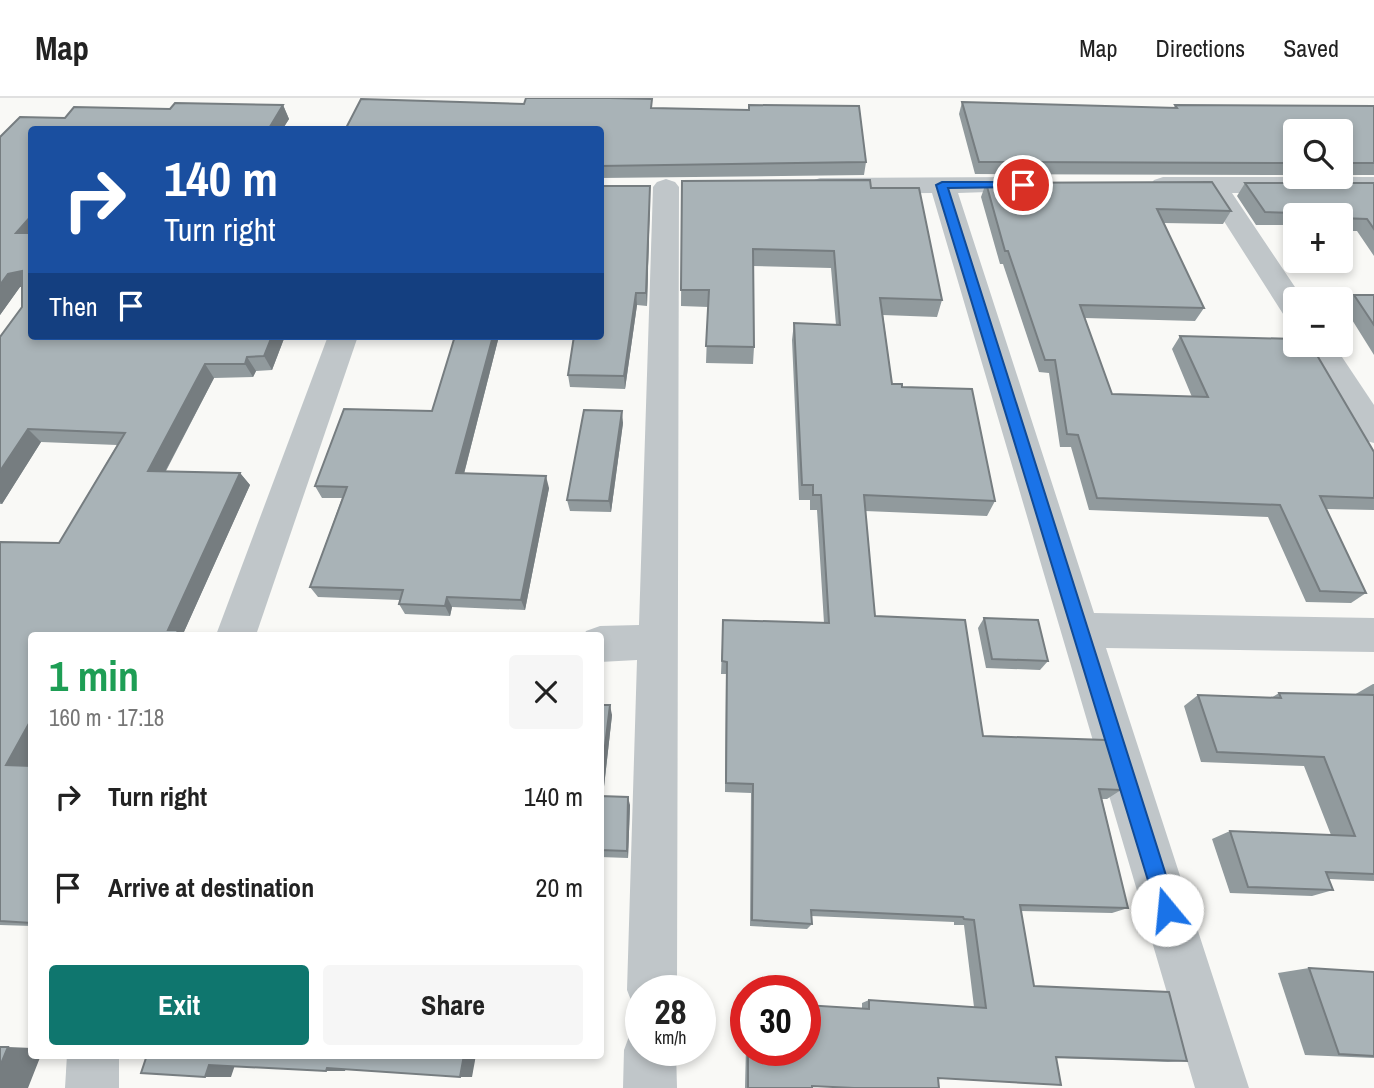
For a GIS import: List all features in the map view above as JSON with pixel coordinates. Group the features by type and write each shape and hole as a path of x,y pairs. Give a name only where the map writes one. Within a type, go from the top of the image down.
{"street":[{"path":"942,185 1222,1088"},
{"path":"790,186 1064,185"},
{"path":"1132,185 1374,185"},
{"path":"1213,185 1283,292"},
{"path":"652,975 666,187"},
{"path":"237,632 342,340"},
{"path":"1326,357 1374,431"},
{"path":"1080,630 1374,635"},
{"path":"604,644 659,642"},
{"path":"92,1059 90,1077 92,1088"},
{"path":"650,1066 650,1088"}],"building":[{"path":"526,98 610,98 652,99 651,108 749,110 749,105 859,106 866,162 604,166 604,126 347,126 361,99 524,104"},
{"path":"962,102 1177,108 1175,105 1374,106 1374,163 1353,163 1353,119 1283,119 1283,163 979,162"},
{"path":"175,103 283,105 270,126 28,126 28,220 16,233 28,233 28,340 270,340 264,356 247,357 245,364 205,364 148,471 240,473 168,630 178,630 177,632 28,632 28,725 6,765 28,766 28,923 0,921 0,542 59,543 125,433 28,429 0,471 0,337 22,307 22,271 8,274 0,285 0,137 20,117 65,118 74,107 170,109"},
{"path":"870,180 871,188 919,188 942,300 880,298 892,384 902,384 902,387 972,389 995,501 864,495 875,616 965,620 983,736 1106,740 1121,790 1099,789 1128,908 1020,905 1034,986 1169,992 1187,1061 1056,1057 1061,1085 938,1078 939,1088 748,1088 748,1066 821,1066 821,1006 869,1009 869,1000 986,1008 974,920 963,917 811,910 812,924 752,920 753,784 726,783 727,662 722,661 723,620 829,623 821,495 813,495 813,485 802,485 794,323 840,325 834,251 753,249 754,347 706,346 709,290 681,290 682,181"},
{"path":"1212,182 1231,211 1157,209 1204,308 1080,305 1112,394 1208,397 1180,336 1283,339 1283,357 1318,357 1374,452 1374,498 1320,496 1366,593 1320,591 1280,505 1097,498 1078,435 1067,434 1055,360 1045,360 1008,251 1005,251 986,183"},
{"path":"1245,183 1283,183 1283,189 1353,189 1353,183 1374,183 1374,229 1367,219 1353,218 1353,203 1283,203 1283,213 1265,212"},
{"path":"604,186 650,186 646,293 636,293 624,376 568,375 573,340 604,340"},
{"path":"1354,295 1374,295 1374,325"},
{"path":"454,340 492,340 456,473 546,476 521,600 447,597 445,606 399,604 403,590 310,587 347,487 315,486 344,409 432,411"},
{"path":"584,410 622,411 609,501 567,500"},
{"path":"984,618 1038,620 1048,661 992,659"},
{"path":"1279,693 1374,695 1374,874 1326,872 1333,890 1248,887 1230,831 1355,836 1324,757 1217,752 1198,695 1281,698"},
{"path":"604,705 610,705 604,754"},
{"path":"604,796 628,797 627,851 604,850"},
{"path":"1309,968 1374,972 1374,1056 1339,1054"},
{"path":"0,1047 8,1047 0,1066"},
{"path":"146,1059 463,1059 460,1077 327,1068 326,1071 209,1065 205,1077 141,1073"}],"route":[{"path":"1023,185 942,185 1167,910"}]}
